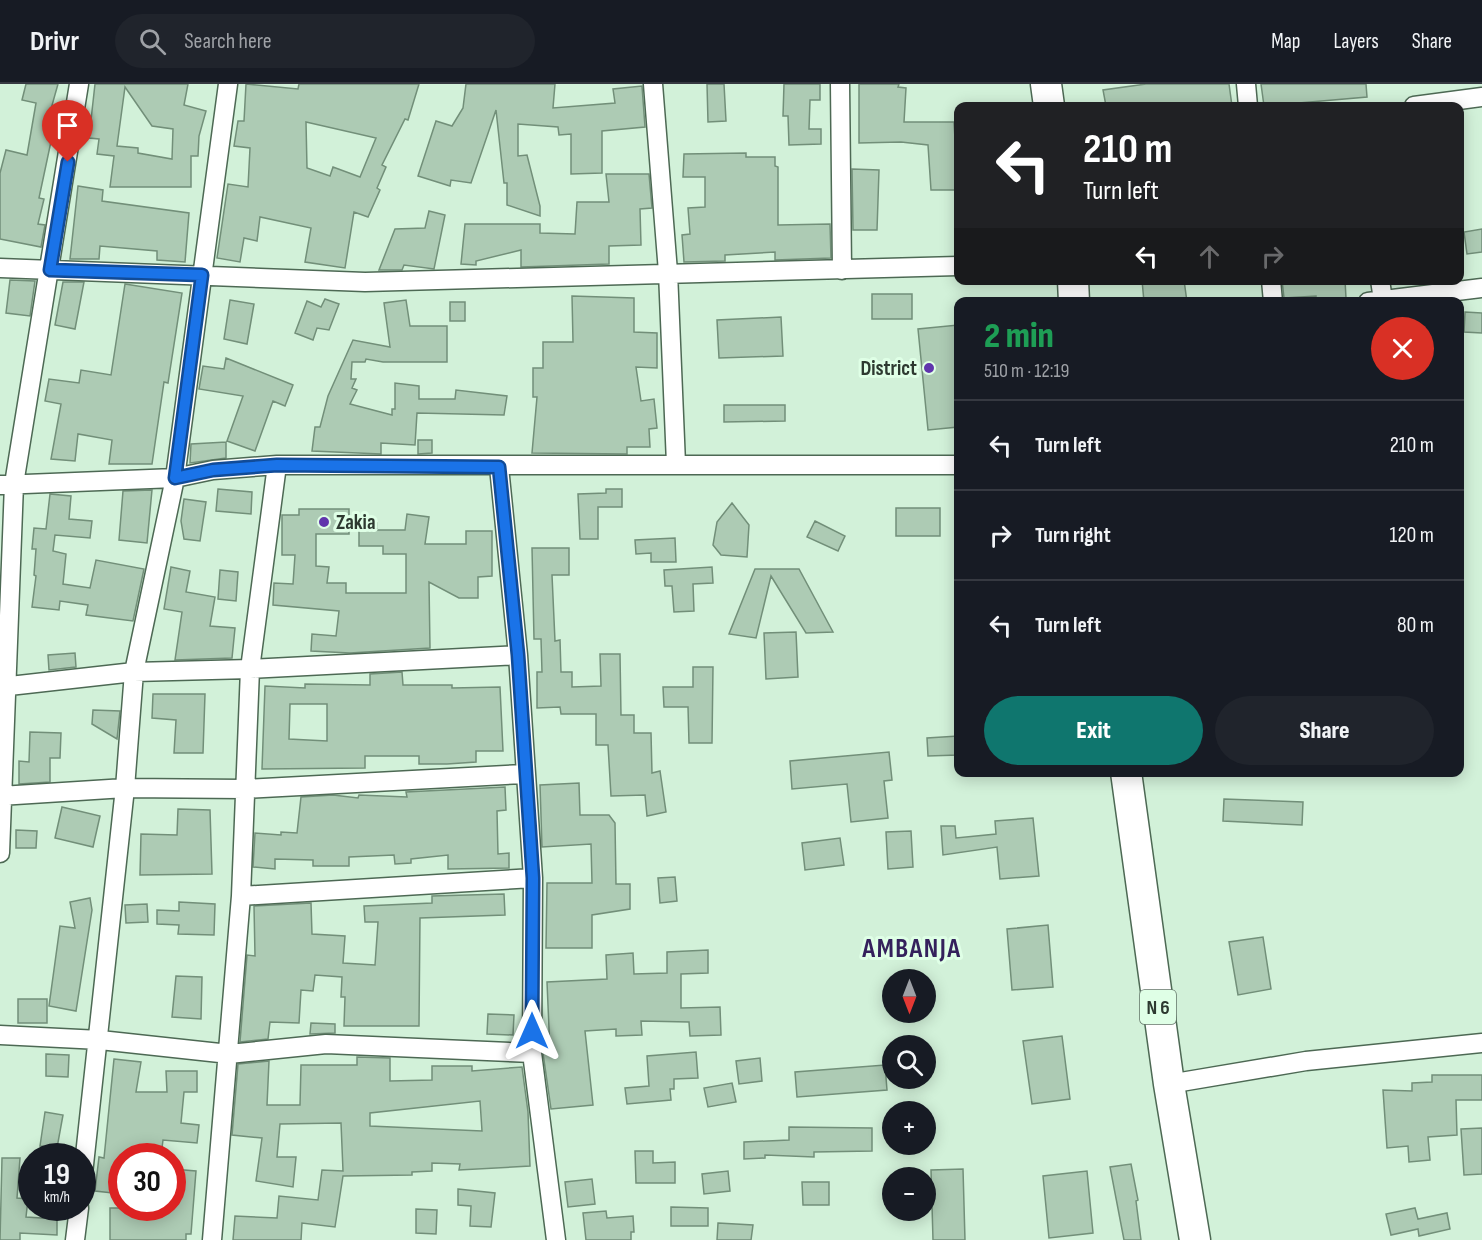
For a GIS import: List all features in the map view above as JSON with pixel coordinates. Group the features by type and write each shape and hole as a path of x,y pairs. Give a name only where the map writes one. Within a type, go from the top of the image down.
{"main road":[{"path":"1046,84 1048,102"},
{"name":"N 6","path":"1127,777 1169,1084 1195,1240"}],"street":[{"path":"0,853 7,484 50,270 79,84"},
{"path":"87,1143 100,1040 134,672 175,478 228,84"},
{"path":"652,84 668,272 676,464"},
{"path":"840,84 842,270"},
{"path":"1246,84 1248,102"},
{"path":"1444,102 1482,97"},
{"path":"0,268 365,282 668,272 954,266"},
{"path":"1409,297 1482,288"},
{"path":"7,484 175,478 213,470 277,465 499,467 676,464 954,465"},
{"path":"212,1240 241,896 250,669 277,465"},
{"path":"499,467 518,655 524,774 533,878 532,1053 556,1240"},
{"path":"4,686 134,672 250,669 518,655"},
{"path":"2,796 125,788 244,789 524,774"},
{"path":"241,896 533,878"},
{"path":"0,1035 100,1040 229,1054 326,1044 532,1053"},
{"path":"1169,1084 1306,1060 1482,1043"},
{"path":"75,1240 78,1221"}],"building":[{"path":"26,84 58,84 49,116 56,118 39,198 44,199 38,224 45,225 41,247 0,239 0,173 6,150 27,155 36,103 22,100"},
{"path":"95,84 188,84 184,105 206,111 199,136 198,156 191,156 191,187 110,187 114,156 97,154 99,139 89,138","holes":["125,87 152,126 173,129 172,159 138,153 138,148 117,146"]},
{"path":"246,84 298,89 299,84 419,84 408,120 405,119 382,165 386,167 377,188 380,190 368,217 354,212 345,268 305,262 311,228 260,217 257,241 244,238 240,262 217,258 228,184 248,187 250,148 234,146 238,121 244,121","holes":["306,122 376,138 360,177 333,167 330,176 307,168"]},
{"path":"466,84 555,84 553,108 615,103 613,89 642,86 645,127 602,131 602,173 571,174 571,134 559,135 558,127 518,124 518,156 527,155 540,206 540,216 507,205 507,183 504,183 496,110 471,183 451,180 450,186 418,176 436,121 452,126 463,108"},
{"path":"707,84 724,84 726,121 708,122"},
{"path":"784,84 820,84 820,100 810,100 809,129 821,129 821,144 789,145 788,116 783,116"},
{"path":"859,84 899,84 898,87 906,88 904,122 954,122 954,190 931,190 928,145 901,142 859,143"},
{"path":"1146,84 1229,84 1231,102 1105,102 1103,90"},
{"path":"1261,84 1366,84 1367,97 1310,102 1263,102"},
{"path":"746,153 746,157 775,157 775,166 778,167 778,225 830,224 831,258 775,260 775,252 725,255 725,261 684,262 682,235 690,234 688,208 705,207 705,177 683,177 684,154"},
{"path":"852,169 879,170 877,230 853,230"},
{"path":"606,174 649,174 652,208 640,209 641,245 609,246 609,264 521,267 521,250 476,261 476,265 461,264 465,224 540,224 540,233 575,234 577,202 609,202"},
{"path":"78,186 103,190 102,201 189,213 185,262 157,260 157,251 100,246 99,259 70,259"},
{"path":"429,211 445,215 434,269 404,265 402,270 379,270 395,229 425,228"},
{"path":"1482,229 1482,252 1467,254 1464,232"},
{"path":"10,280 35,281 30,316 6,313"},
{"path":"63,282 84,282 75,329 55,325"},
{"path":"125,284 182,293 168,383 164,382 152,464 109,464 112,440 78,434 75,461 51,459 61,404 45,401 49,379 79,383 81,370 111,375"},
{"path":"1142,285 1185,285 1186,297 1144,297"},
{"path":"1283,285 1345,285 1346,297 1284,297"},
{"path":"872,294 912,294 912,319 872,319"},
{"path":"572,296 634,298 634,332 657,333 657,368 636,367 641,401 654,399 657,428 649,429 650,447 627,447 627,454 532,453 537,397 533,397 533,368 543,368 543,342 573,342"},
{"path":"325,299 339,304 329,330 317,328 313,340 295,333 307,301 321,307"},
{"path":"230,300 254,304 247,344 224,339"},
{"path":"406,300 410,326 447,326 447,362 383,362 366,359 365,362 352,362 351,379 356,379 352,388 357,390 350,404 392,415 392,409 395,409 395,383 419,386 419,399 455,399 456,390 507,396 504,415 417,413 415,445 381,443 381,454 312,451 315,427 320,427 328,396 353,340 390,347 384,303"},
{"path":"450,302 465,302 465,321 450,321"},
{"path":"1465,312 1482,313 1482,333 1464,332"},
{"path":"781,317 783,356 719,358 717,320"},
{"path":"954,325 954,427 928,430 918,329"},
{"path":"226,358 293,385 285,406 273,401 255,451 227,441 243,396 199,389 203,366 224,369"},
{"path":"724,405 785,405 785,421 724,422"},
{"path":"418,440 432,440 432,453 418,454"},
{"path":"226,442 226,458 190,463 191,444"},
{"path":"218,489 252,492 251,514 216,511"},
{"path":"606,489 622,489 622,507 598,507 598,539 580,539 578,494 606,493"},
{"path":"152,490 147,543 119,540 123,491"},
{"path":"50,494 71,496 69,519 92,521 90,538 55,535 53,551 66,554 63,584 90,588 96,560 144,569 133,621 86,615 88,605 60,601 59,610 32,607 36,576 34,575 36,549 32,549 34,528 46,529"},
{"path":"184,499 206,502 200,541 184,539 181,521"},
{"path":"732,503 749,525 747,557 721,555 713,545 717,522"},
{"path":"896,508 940,508 940,536 896,536"},
{"path":"299,509 349,509 349,534 316,534 316,566 329,567 327,583 346,583 346,593 406,593 406,554 383,554 383,546 359,546 359,523 377,523 377,530 405,530 407,514 429,517 425,544 466,544 466,531 492,531 492,576 478,577 478,598 459,598 429,582 430,648 350,653 311,651 312,634 336,636 339,611 273,605 274,583 293,584 295,555 282,555 282,515 299,515"},
{"path":"815,521 845,536 838,551 807,537"},
{"path":"675,538 676,562 651,562 651,553 636,554 635,540"},
{"path":"532,548 569,548 569,575 552,575 555,641 560,640 561,672 572,672 572,687 601,686 600,654 620,654 621,715 634,715 634,733 651,733 652,773 660,771 666,812 647,816 645,795 611,796 608,745 596,745 596,714 561,714 560,707 537,708 537,672 542,672 541,639 534,639"},
{"path":"171,567 190,571 186,592 215,597 210,626 235,628 232,658 175,660 182,612 164,609"},
{"path":"712,567 713,583 693,584 694,611 674,612 672,586 665,586 664,570"},
{"path":"755,569 799,569 833,632 806,633 771,576 756,638 729,634"},
{"path":"220,570 238,572 236,601 218,599"},
{"path":"796,632 798,677 766,679 764,633"},
{"path":"75,653 76,667 49,670 48,655"},
{"path":"693,667 713,667 712,743 689,743 688,707 664,707 663,687 693,687"},
{"path":"402,672 403,685 452,685 452,688 500,687 503,751 476,751 476,762 419,764 419,756 365,756 365,768 262,769 265,686 305,688 305,684 370,685 370,674","holes":["290,704 327,704 327,741 289,739"]},
{"path":"153,694 205,694 203,753 174,753 176,720 152,718"},
{"path":"93,710 120,711 117,739 92,724"},
{"path":"30,732 61,733 60,758 50,758 50,782 19,784 19,761 29,762"},
{"path":"954,736 954,755 928,756 927,738"},
{"path":"889,752 892,780 884,781 888,818 851,822 847,784 792,789 790,761"},
{"path":"579,783 580,815 609,815 615,823 616,884 630,884 630,909 592,915 592,948 546,948 547,883 592,883 591,844 542,847 540,785"},
{"path":"505,787 506,810 497,811 498,854 509,853 509,868 448,869 448,855 411,859 411,863 395,864 394,855 349,857 349,866 313,866 313,860 275,859 275,869 253,867 255,833 281,835 281,832 297,833 301,797 333,795 358,798 359,795 407,797 406,792"},
{"path":"1224,799 1303,802 1302,825 1223,821"},
{"path":"62,807 100,816 93,847 55,838"},
{"path":"178,809 210,810 212,874 140,875 141,834 177,835"},
{"path":"1033,818 1039,876 1000,879 997,847 943,855 941,826 955,826 956,838 996,834 995,821"},
{"path":"16,830 37,831 36,848 16,848"},
{"path":"911,831 913,867 888,869 886,832"},
{"path":"840,838 844,865 805,870 802,843"},
{"path":"675,877 677,901 660,903 658,878"},
{"path":"504,894 505,915 420,918 419,1026 344,1026 345,997 341,997 342,977 315,975 313,991 301,990 299,1023 270,1022 268,1039 240,1042 247,955 255,956 254,906 311,903 312,934 345,936 343,963 375,965 378,922 365,922 364,906 432,903 432,896"},
{"path":"90,898 92,910 76,1011 49,1006 60,926 75,928 70,902"},
{"path":"179,902 215,904 214,935 178,934 179,925 157,924 157,910 179,911"},
{"path":"147,904 148,922 126,923 125,905"},
{"path":"1048,925 1053,987 1012,990 1007,929"},
{"path":"1263,937 1271,989 1238,995 1229,942"},
{"path":"708,950 708,973 681,974 681,1008 720,1007 721,1035 690,1036 689,1022 641,1021 642,1035 616,1036 616,1029 585,1031 593,1105 551,1109 543,1053 550,1052 547,982 607,979 606,955 633,953 634,974 667,973 667,952"},
{"path":"176,976 202,977 201,1019 172,1017"},
{"path":"18,999 47,999 47,1023 18,1023"},
{"path":"488,1014 514,1015 513,1035 487,1034"},
{"path":"311,1023 335,1024 335,1033 310,1034"},
{"path":"1062,1036 1070,1099 1032,1104 1023,1041"},
{"path":"696,1052 698,1078 674,1079 674,1089 670,1089 671,1100 627,1104 625,1088 649,1086 647,1056"},
{"path":"46,1054 69,1055 68,1077 46,1076"},
{"path":"357,1057 390,1058 390,1081 432,1080 432,1066 472,1066 472,1071 522,1067 528,1112 530,1166 459,1170 460,1164 432,1163 432,1171 412,1172 412,1175 343,1176 335,1227 302,1223 301,1240 233,1240 235,1216 277,1218 279,1196 318,1200 322,1170 343,1171 341,1123 280,1124 277,1157 296,1157 293,1187 256,1181 262,1138 232,1135 238,1064 269,1061 267,1105 300,1105 301,1065 357,1065","holes":["480,1101 482,1131 370,1126 370,1113"]},
{"path":"760,1058 762,1081 739,1084 736,1061"},
{"path":"114,1059 141,1062 136,1092 167,1092 166,1071 197,1071 197,1092 184,1092 181,1123 199,1125 197,1143 163,1140 163,1143 108,1143 108,1192 96,1191 99,1157 104,1158"},
{"path":"882,1065 882,1089 887,1090 797,1097 795,1072"},
{"path":"1432,1075 1482,1075 1482,1100 1456,1100 1457,1135 1428,1137 1430,1160 1409,1162 1408,1146 1387,1148 1383,1090 1412,1091 1412,1083 1432,1082"},
{"path":"732,1083 736,1102 708,1107 704,1088"},
{"path":"45,1112 63,1115 58,1143 40,1143"},
{"path":"789,1127 872,1128 872,1151 814,1152 814,1157 765,1155 765,1158 744,1159 744,1142 789,1140"},
{"path":"1482,1128 1482,1174 1464,1175 1461,1129"},
{"path":"635,1151 653,1151 653,1163 675,1162 675,1183 636,1183"},
{"path":"2,1158 18,1158 18,1221 57,1221 57,1235 20,1233 20,1240 0,1240"},
{"path":"1131,1164 1138,1200 1136,1201 1141,1240 1124,1240 1110,1167"},
{"path":"963,1169 965,1240 933,1240 932,1221 936,1221 936,1170"},
{"path":"186,1170 196,1171 191,1234 186,1234 186,1240 110,1240 110,1221 186,1221"},
{"path":"728,1171 730,1191 704,1194 702,1174"},
{"path":"1087,1171 1093,1233 1049,1238 1043,1176"},
{"path":"592,1179 595,1204 568,1207 565,1182"},
{"path":"802,1182 829,1182 829,1205 803,1205"},
{"path":"458,1189 495,1193 491,1227 470,1226 471,1206 458,1205"},
{"path":"671,1207 708,1208 708,1226 671,1226"},
{"path":"1415,1208 1418,1219 1447,1213 1450,1229 1419,1236 1418,1229 1391,1235 1386,1214"},
{"path":"416,1209 437,1210 436,1234 416,1233"},
{"path":"606,1211 607,1218 633,1216 634,1232 631,1232 631,1240 586,1240 583,1213"},
{"path":"718,1223 753,1225 751,1240 717,1240"}],"place":[{"name":"District","path":"929,368"},
{"name":"Zakia","path":"324,522"}],"district":[{"name":"AMBANJA","path":"912,948"}],"route":[{"path":"68,162 50,270 202,275 175,478 213,470 277,465 499,467 518,655 524,774 533,878 532,1031"}]}
